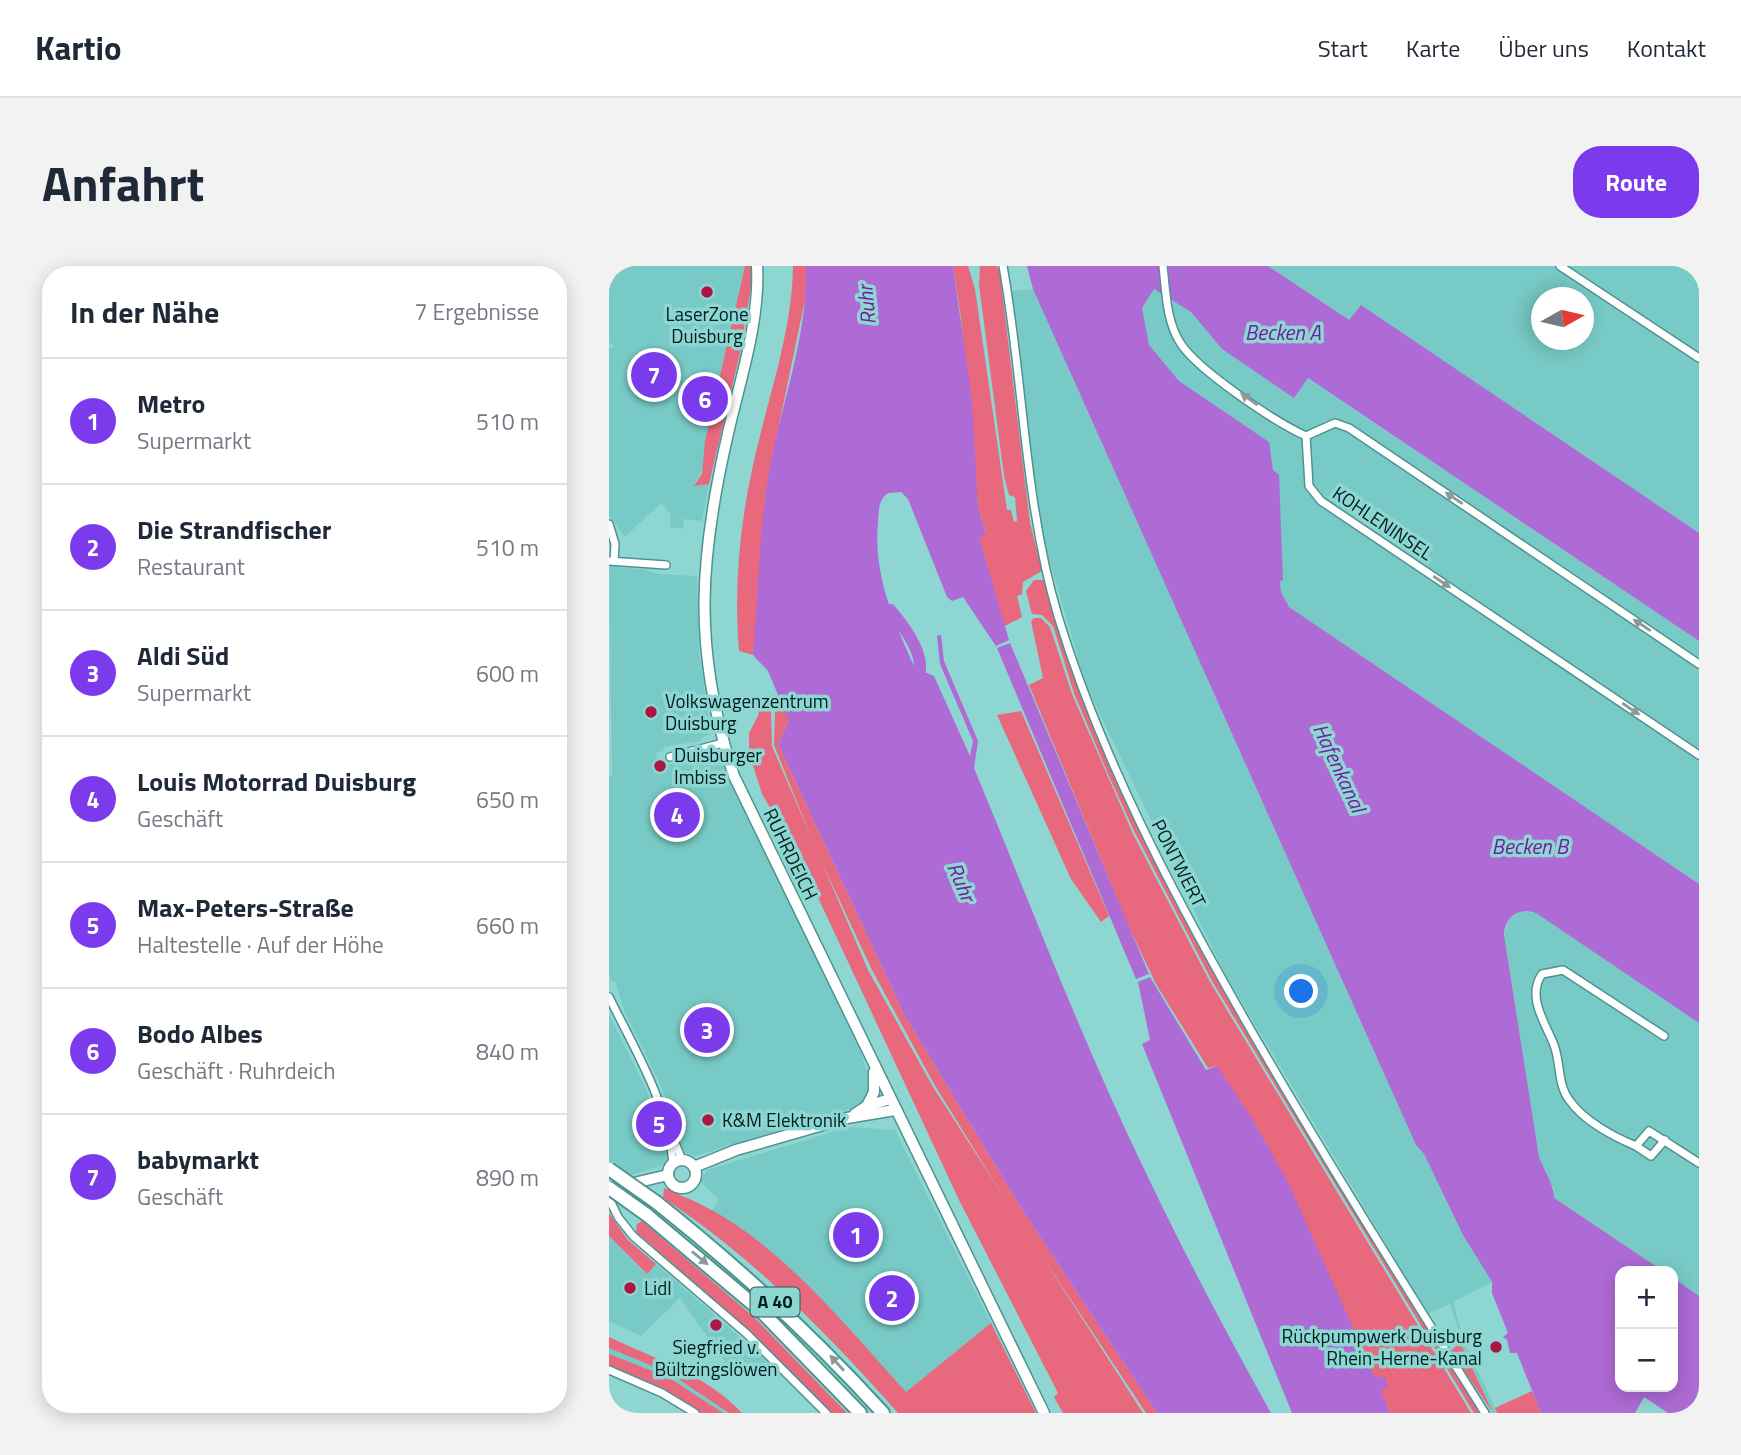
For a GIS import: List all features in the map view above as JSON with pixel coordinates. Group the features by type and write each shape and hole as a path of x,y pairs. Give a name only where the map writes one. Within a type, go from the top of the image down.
{"highway":[{"name":"A 40","path":"609,1169 656,1202 772,1298 883,1413"},
{"name":"A 40","path":"609,1189 647,1215 761,1311 860,1413"}],"main road":[{"name":"RUHRDEICH","path":"757,266 755,305 716,483 703,573 705,653 723,743 734,776 1044,1413"},
{"path":"867,1106 874,1092 874,1068"},
{"path":"851,1117 867,1106 890,1100"},
{"path":"609,1189 668,1175 678,1161 694,1167 736,1150 851,1117 895,1110"},
{"path":"668,1175 675,1186 684,1187 694,1179 694,1167"}],"street":[{"name":"PONTWERT","path":"1003,266 1034,522 1058,614 1091,710 1147,838 1221,978 1321,1149 1485,1413"},
{"path":"1163,266 1167,303 1181,344 1197,362 1287,427 1306,436 1335,423 1349,428 1699,664"},
{"path":"1560,266 1699,358"},
{"name":"KOHLENINSEL","path":"1306,436 1309,486 1321,501 1699,755"},
{"path":"609,524 615,544 611,561 666,565"},
{"path":"670,757 723,743"},
{"path":"1664,1036 1563,970 1542,974 1538,981 1536,994 1541,1018 1554,1044 1568,1100 1579,1111 1651,1156 1665,1140"},
{"path":"609,997 653,1087 678,1161"},
{"path":"1636,1146 1649,1131 1699,1163"},
{"path":"609,1198 618,1217 633,1236 747,1334 825,1413"},
{"path":"609,1370 662,1393 695,1413"}],"shaded area":[{"path":"609,266 745,266 705,441 704,467 694,485 709,484 702,521 684,519 683,529 670,527 671,515 661,503 625,537 609,515 609,349 615,346 609,343"},
{"path":"745,266 752,266 753,275 740,353 709,484 694,486 702,474 705,441"},
{"path":"793,266 806,266 807,290 769,473 753,655 739,651 737,583 741,538 752,470 788,318"},
{"path":"953,266 968,266 975,289 1007,510 1011,510 1014,522 1017,521 1015,497 1009,495 1004,476 979,285 980,266 997,266 1000,274 1030,523 1042,571 1023,582 1022,594 1017,596 1022,617 1003,627 978,537 986,533 978,507 961,318"},
{"path":"1268,266 1699,266 1699,533 1361,305 1349,320"},
{"path":"1033,289 1416,1145 1424,1154 1463,1235 1492,1282 1453,1302 1464,1341 1497,1413 1493,1413 1468,1361 1450,1304 1428,1314 1225,974 1086,685 1038,521 1011,291"},
{"path":"1154,289 1191,312 1222,349 1295,397 1307,378 1699,641 1699,884 1289,607 1281,592 1280,580 1283,580 1268,442 1179,381 1149,345 1141,308"},
{"path":"609,566 647,570 657,574 697,576 699,652 711,732 699,741 663,747 664,750 656,753 659,769 695,755 713,753 723,760 859,1046 870,1083 866,1097 853,1108 695,1156 684,1152 662,1088 624,1010 615,981 611,982 609,975 609,775 612,775"},
{"path":"1034,580 1044,580 1071,664 1102,745 1177,903 1481,1413 1474,1413 1212,981 1135,833 1108,774 1074,693 1053,626 1042,615 1032,614 1026,591"},
{"path":"1041,618 1050,627 1072,694 1133,834 1210,982 1471,1413 1390,1413 1217,1066 1208,1068 1156,984 1128,925 1029,685 1043,678 1031,621"},
{"path":"765,697 771,712 772,746 868,970 933,1087 1143,1413 1063,1413 1054,1397 1058,1393 960,1202 801,861 762,794 749,753 749,733 759,714 754,702"},
{"path":"784,708 789,721 778,744 905,1016 1025,1214 1157,1413 1146,1413 1016,1217 934,1084 872,970 817,852 774,745 775,712"},
{"path":"1021,711 1109,916 1101,922 1071,879 997,715"},
{"path":"1522,911 1536,913 1699,1023 1699,1297 1678,1282 1678,1266 1655,1266 1554,1198 1554,1188 1546,1177 1539,1157 1504,935 1510,918"},
{"path":"609,1014 646,1089 668,1155 664,1165 631,1175 609,1161"},
{"path":"849,1127 895,1130 991,1323 906,1392 842,1321 767,1249 712,1211 719,1199 700,1182 707,1170"},
{"path":"664,1188 715,1212 776,1255 831,1309 906,1392 991,1323 1036,1413 898,1413 788,1298 727,1245 663,1198"},
{"path":"609,1213 628,1240 656,1264 647,1274 609,1236"},
{"path":"642,1221 755,1318 847,1413 831,1413 753,1334 636,1232 637,1224"},
{"path":"609,1236 646,1274 656,1264 772,1365 737,1379 680,1298 641,1336 609,1321"},
{"path":"609,1337 697,1378 742,1413 729,1413 669,1373 609,1348"},
{"path":"1460,1342 1493,1413 1451,1351"},
{"path":"609,1348 669,1373 729,1413 723,1413 668,1377 609,1354"},
{"path":"609,1354 668,1377 723,1413 701,1413 658,1388 609,1367"},
{"path":"1532,1391 1541,1413 1497,1413 1495,1408"}],"water":[{"name":"Ruhr","path":"806,266 953,266 972,401 978,507 986,534 979,537 1009,640 996,646 963,597 952,601 947,597 908,499 901,492 888,493 882,499 879,510 877,542 882,579 915,668 934,676 970,756 973,741 940,664 937,636 941,635 944,661 978,741 974,768 1078,1022 1161,1204 1271,1413 1157,1413 1025,1214 905,1016 778,744 789,721 768,671 753,655 769,472 803,318"},
{"path":"1027,266 1268,266 1349,320 1361,305 1699,533 1699,641 1308,378 1294,398 1222,349 1191,312 1154,289 1142,308 1149,345 1179,381 1269,442 1273,470 1279,475 1283,580 1280,581 1281,592 1289,607 1699,884 1699,1023 1536,913 1524,911 1514,915 1507,923 1504,935 1539,1157 1551,1183 1554,1198 1656,1266 1615,1266 1615,1392 1678,1392 1678,1281 1699,1296 1699,1413 1668,1413 1644,1397 1635,1413 1541,1413 1517,1353 1510,1353 1507,1340 1503,1337 1508,1333 1492,1293 1492,1282 1463,1235 1424,1154 1416,1145 1033,289"},
{"path":"1010,643 1149,974 1136,979 997,648"},
{"path":"1150,977 1206,1070 1217,1066 1251,1117 1288,1182 1375,1377 1385,1377 1388,1386 1381,1391 1390,1413 1292,1413 1142,1044 1150,1040 1138,982"}],"waterway":[{"path":"890,610 915,646 920,670"}],"place":[{"name":"LaserZone Duisburg","path":"707,292"},
{"name":"babymarkt","path":"654,375"},
{"name":"Bodo Albes","path":"705,399"},
{"name":"Volkswagenzentrum Duisburg","path":"651,712"},
{"name":"Duisburger Imbiss","path":"660,766"},
{"name":"Louis Motorrad Duisburg","path":"677,815"},
{"name":"Aldi Süd","path":"707,1030"},
{"name":"K&M Elektronik","path":"708,1120"},
{"name":"Max-Peters-Straße","path":"659,1124"},
{"name":"Metro","path":"856,1235"},
{"name":"Lidl","path":"630,1288"},
{"name":"Die Strandfischer","path":"892,1298"},
{"name":"Siegfried v. Bültzingslöwen","path":"716,1325"},
{"name":"Rückpumpwerk Duisburg Rhein-Herne-Kanal","path":"1496,1347"}],"water label":[{"name":"Becken A","path":"1283,333"},
{"name":"Hafenkanal","path":"1339,768"},
{"name":"Becken B","path":"1530,847"}]}
